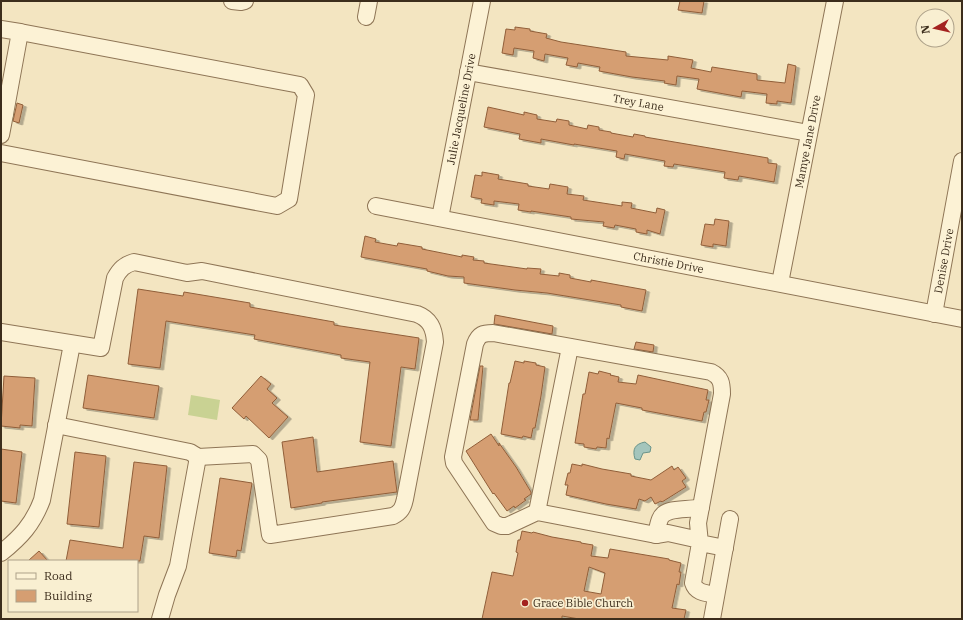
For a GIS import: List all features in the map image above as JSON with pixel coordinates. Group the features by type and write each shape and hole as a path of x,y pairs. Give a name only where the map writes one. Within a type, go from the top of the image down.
{"street":[{"path":"232,1 245,1"},
{"path":"366,17 369,1"},
{"name":"Julie Jacqueline Drive","path":"440,218 482,1"},
{"name":"Mamye Jane Drive","path":"780,283 835,1"},
{"path":"1,29 300,84 306,95 289,199 278,206 1,152"},
{"path":"1,135 3,114 20,32"},
{"name":"Trey Lane","path":"468,72 809,133"},
{"name":"Denise Drive","path":"934,314 962,164"},
{"name":"Christie Drive","path":"376,206 962,319"},
{"path":"1,332 101,348 115,278 120,270 126,265 134,262 187,273 202,271 417,314 425,317 434,332 435,342 403,508 393,516 270,535 259,460 253,454 198,458 190,452 56,425"},
{"path":"716,595 699,591 695,588 693,583 700,543 698,523 722,394 722,384 718,376 711,372 493,333 485,333 478,337 475,344 453,457 454,463 494,523 501,526 508,526 537,512 656,535 666,542 693,548 700,543 724,548"},
{"path":"1,553 16,541 27,529 42,500 72,344"},
{"path":"537,512 570,347"},
{"path":"160,619 178,566 198,458"},
{"path":"656,535 660,518 666,512 701,507"},
{"path":"712,619 730,519"}],"green space":[{"path":"191,395 220,400 217,420 188,415"}],"water":[{"path":"645,442 651,447 650,452 643,453 640,460 635,459 635,448 639,444"}],"building":[{"path":"680,1 704,1 702,13 678,10"},
{"path":"515,27 530,29 530,31 547,34 546,38 561,42 626,52 626,56 668,60 668,56 693,60 691,68 711,72 712,67 757,74 757,80 785,83 788,64 796,66 791,103 777,101 777,104 766,103 767,94 742,91 741,97 697,89 699,79 677,76 676,85 664,83 665,81 599,71 600,67 578,63 577,67 566,65 568,58 545,54 544,61 533,58 534,51 514,48 513,55 502,53 506,29 515,30"},
{"path":"17,103 23,105 19,123 13,121"},
{"path":"488,107 524,115 524,112 537,115 537,119 556,122 557,119 569,121 569,125 587,129 588,125 599,127 599,130 611,133 633,137 634,134 768,158 768,163 777,164 774,182 739,176 738,180 724,178 725,172 674,164 673,167 664,166 665,161 625,154 624,159 616,157 617,151 541,139 541,143 519,139 520,134 484,127"},
{"path":"482,172 499,175 498,179 528,184 528,186 549,189 550,184 568,187 567,194 584,196 583,200 622,206 622,202 632,203 631,208 656,213 657,208 665,210 660,234 647,230 647,234 636,232 636,229 615,225 614,228 603,226 604,222 571,219 571,217 518,210 519,204 494,201 494,205 481,203 482,199 471,197 475,175 482,176"},
{"path":"715,219 729,221 726,246 713,244 713,247 701,245 705,224 714,225"},
{"path":"365,236 376,239 375,242 397,246 398,243 422,247 422,249 462,257 462,255 474,257 473,260 484,261 484,263 527,269 541,269 540,274 559,276 559,273 570,275 570,278 591,282 591,280 646,290 642,311 621,307 621,305 547,293 464,283 464,277 448,276 427,271 427,269 361,257"},
{"path":"138,289 183,296 184,292 250,303 250,307 334,322 334,325 419,338 415,369 401,367 391,446 360,442 370,362 341,358 341,355 254,339 255,335 166,321 160,368 128,364"},
{"path":"495,315 553,326 552,334 494,324"},
{"path":"636,342 654,345 653,352 634,349"},
{"path":"515,361 536,363 536,365 545,367 535,428 533,428 531,438 501,434 509,383"},
{"path":"480,366 483,366 478,420 470,420"},
{"path":"599,371 619,377 618,382 636,384 638,375 708,390 706,400 709,400 706,412 704,412 702,421 642,410 642,408 616,403 606,448 597,447 596,449 584,447 584,444 575,443 583,394 585,394 589,372 598,374"},
{"path":"88,375 159,386 154,418 83,408"},
{"path":"4,376 35,378 32,426 20,425 20,428 1,426"},
{"path":"261,376 271,384 267,389 277,398 272,403 288,417 269,438 246,416 244,419 232,408"},
{"path":"491,434 516,467 531,492 531,494 524,499 526,500 515,508 514,506 507,511 494,493 493,494 466,451"},
{"path":"313,437 317,472 393,461 397,492 322,502 291,508 282,442"},
{"path":"1,449 22,452 16,503 1,501"},
{"path":"75,452 106,456 99,527 67,524"},
{"path":"134,462 167,466 159,538 144,536 140,561 66,560 70,540 123,548"},
{"path":"572,464 582,466 582,464 631,474 631,476 651,480 672,466 674,470 678,467 686,478 682,481 686,487 662,502 661,501 655,504 651,497 645,501 639,499 636,509 606,504 566,495 568,485 565,485"},
{"path":"220,478 252,483 241,551 237,550 236,557 209,553"},
{"path":"522,531 533,532 593,545 591,556 608,558 610,549 669,559 681,563 679,585 677,584 672,608 686,610 684,619 579,619 562,616 562,619 482,619 492,572 513,576 518,553 516,552 518,540 520,540","holes":["589,567 605,573 601,594 584,591"]},
{"path":"39,551 47,560 29,560"}],"place":[{"name":"Grace Bible Church","path":"525,603"}]}
